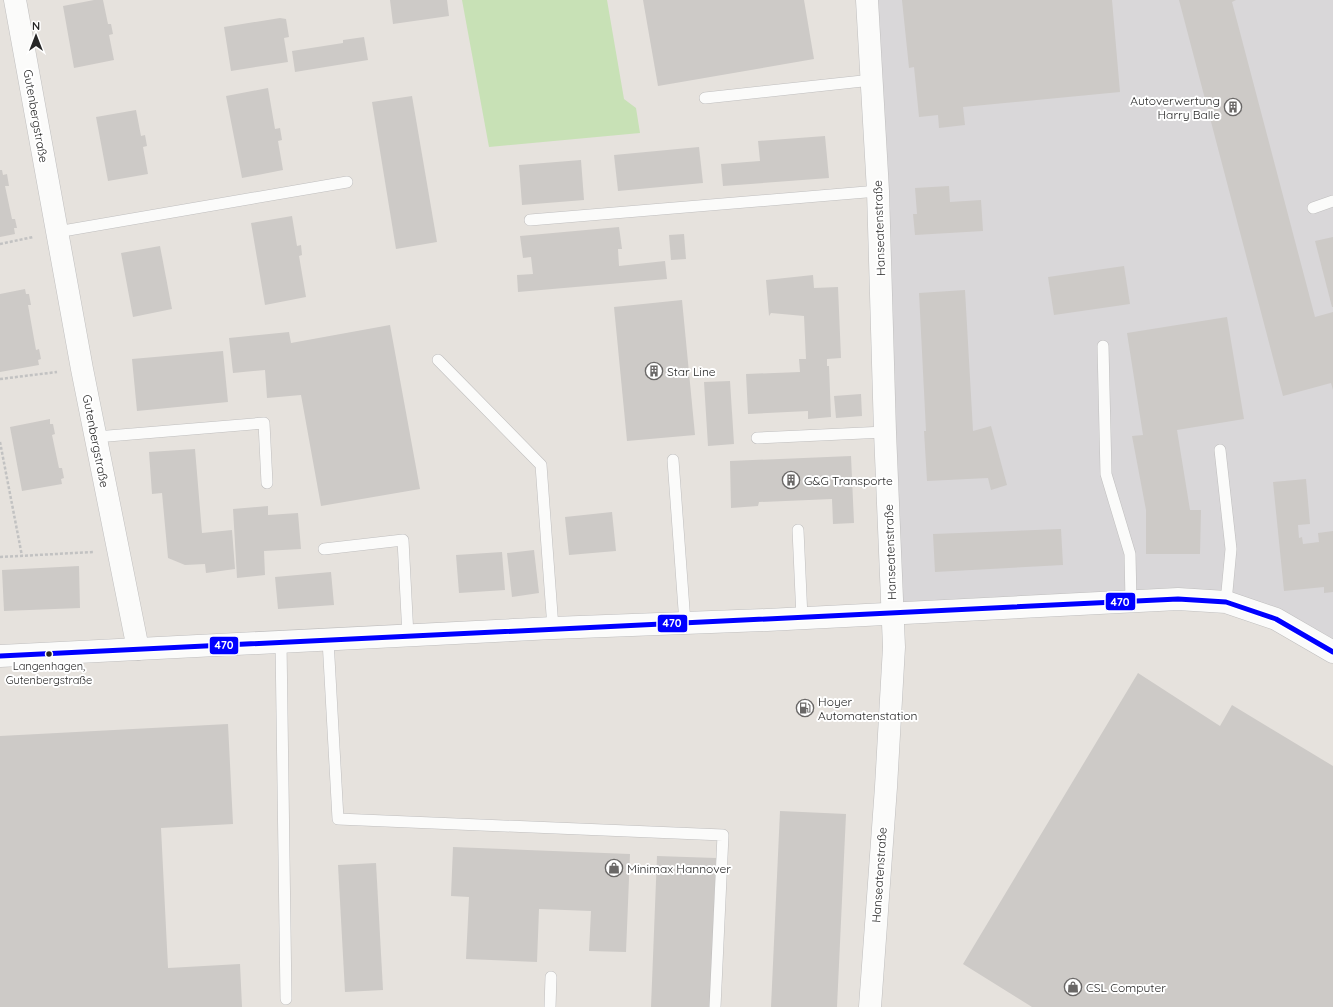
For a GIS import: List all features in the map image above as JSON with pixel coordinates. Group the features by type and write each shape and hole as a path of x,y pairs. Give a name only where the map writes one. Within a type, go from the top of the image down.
{"street":[{"name":"Gutenbergstraße","path":"15,0 82,369 138,649"},
{"name":"Hanseatenstraße","path":"867,0 878,191 894,668 870,1007"},
{"path":"0,656 553,628 893,614 1178,599 1226,602 1276,619 1333,652"}],"lane":[{"path":"705,98 872,80"},
{"path":"58,232 347,182"},
{"path":"530,220 878,191"},
{"path":"1314,208 1333,201"},
{"path":"1102,346 1106,474 1130,554 1131,601"},
{"path":"438,360 541,465 553,628"},
{"path":"96,437 264,424 267,483"},
{"path":"757,438 885,432"},
{"path":"1220,450 1231,549 1226,602"},
{"path":"672,460 685,623"},
{"path":"798,530 802,618"},
{"path":"324,549 403,540 408,636"},
{"path":"328,640 338,819 723,835 715,1007"},
{"path":"281,642 286,999"},
{"path":"550,1007 551,977"}],"path":[{"path":"0,244 58,232"},
{"path":"0,379 82,369"},
{"path":"0,442 22,556"},
{"path":"0,557 119,551"}],"shaded area":[{"path":"867,0 1333,0 1333,652 1226,602 893,614"}],"green space":[{"path":"462,0 607,0 624,99 636,108 640,133 489,147"}],"building":[{"path":"94,0 103,0 108,24 111,24 113,34 109,35 114,60 74,68 63,6"},
{"path":"390,0 447,0 449,16 393,24"},
{"path":"643,0 804,0 814,59 658,86"},
{"path":"902,0 1112,0 1120,92 963,107 965,125 939,128 938,115 919,117 914,67 909,68"},
{"name":"Autoverwertung Harry Balle","path":"1179,0 1236,0 1232,2 1315,317 1333,312 1333,390 1331,383 1283,396"},
{"path":"280,18 286,19 289,37 284,38 288,62 231,71 224,27"},
{"path":"364,37 368,60 295,72 292,51 343,43 343,40"},
{"path":"268,88 275,129 280,128 282,140 278,141 283,170 242,178 226,96"},
{"path":"412,96 437,242 396,249 372,102"},
{"path":"136,110 141,136 145,135 147,146 143,147 148,174 108,181 96,117"},
{"path":"825,136 829,178 723,186 721,164 760,161 758,141"},
{"path":"699,147 703,183 618,191 614,155"},
{"path":"581,160 584,200 522,205 519,165"},
{"path":"0,170 2,170 3,175 7,174 9,186 5,186 12,219 15,219 17,228 14,228 15,234 0,237"},
{"path":"949,186 950,202 981,200 983,231 915,235 913,214 917,214 915,188"},
{"path":"292,216 297,246 301,245 302,255 299,256 306,297 265,305 251,223"},
{"path":"619,227 622,249 618,249 619,266 665,261 667,279 518,292 517,275 533,274 531,257 523,258 520,236"},
{"path":"684,234 686,259 671,260 669,235"},
{"path":"1333,237 1333,307 1332,307 1315,241"},
{"path":"160,246 172,309 133,317 121,253"},
{"path":"1124,266 1130,304 1054,315 1048,277"},
{"path":"813,275 814,288 838,287 841,358 827,359 827,366 829,366 831,417 808,419 808,411 748,414 746,374 800,372 799,359 806,359 804,316 771,313 769,316 766,280"},
{"path":"25,289 26,294 29,294 31,305 28,305 36,350 39,349 41,359 38,360 39,365 0,372 0,294"},
{"path":"965,290 973,431 991,426 1007,485 991,490 988,478 927,481 919,293"},
{"name":"Star Line","path":"682,300 695,435 627,441 614,307"},
{"path":"1227,317 1244,419 1177,430 1190,510 1201,510 1200,554 1146,554 1146,510 1132,436 1143,435 1127,333"},
{"path":"390,325 420,489 321,506 301,395 267,398 265,370 233,373 229,338 289,332 291,343"},
{"path":"223,351 228,402 137,411 132,359"},
{"path":"730,381 734,444 708,446 704,382"},
{"path":"861,394 862,416 836,418 834,396"},
{"path":"50,419 50,424 53,424 55,434 52,435 59,468 62,468 64,478 61,479 62,484 22,491 10,427"},
{"path":"195,449 202,533 232,530 235,569 206,573 205,564 185,565 168,558 162,493 152,494 149,452"},
{"name":"G&G Transporte","path":"851,456 854,523 833,524 832,499 759,502 758,506 731,508 730,461"},
{"path":"1306,479 1310,524 1298,525 1299,538 1302,537 1303,544 1319,542 1318,533 1333,531 1333,592 1324,593 1324,587 1284,591 1273,482"},
{"path":"268,506 268,515 298,513 301,549 264,551 265,575 237,578 233,509"},
{"path":"612,512 616,551 569,555 565,517"},
{"path":"1061,529 1063,565 935,572 933,534"},
{"path":"534,550 539,593 512,597 507,553"},
{"path":"502,552 505,590 459,593 456,555"},
{"path":"79,566 80,608 4,611 2,570"},
{"path":"331,572 334,605 278,609 275,577"},
{"path":"1138,673 1220,726 1232,705 1333,766 1333,1007 1032,1007 963,964"},
{"path":"228,724 233,824 161,828 168,968 240,964 242,1007 0,1007 0,736"},
{"path":"780,811 846,814 837,1007 771,1007"},
{"path":"453,847 630,854 626,952 589,951 591,911 539,909 537,962 466,959 469,897 451,896"},
{"path":"657,856 716,858 710,1007 651,1007"},
{"path":"376,863 383,990 345,992 338,865"}],"transit line":[{"name":"470","path":"0,656 1178,599 1226,602 1276,619 1333,652"}],"place":[{"name":"Autoverwertung Harry Balle","path":"1233,107"},
{"name":"Star Line","path":"654,371"},
{"name":"G&G Transporte","path":"791,480"},
{"name":"Langenhagen, Gutenbergstraße","path":"49,654"},
{"name":"Hoyer Automatenstation","path":"805,708"},
{"name":"Minimax Hannover","path":"614,868"},
{"name":"CSL Computer","path":"1073,987"}]}
